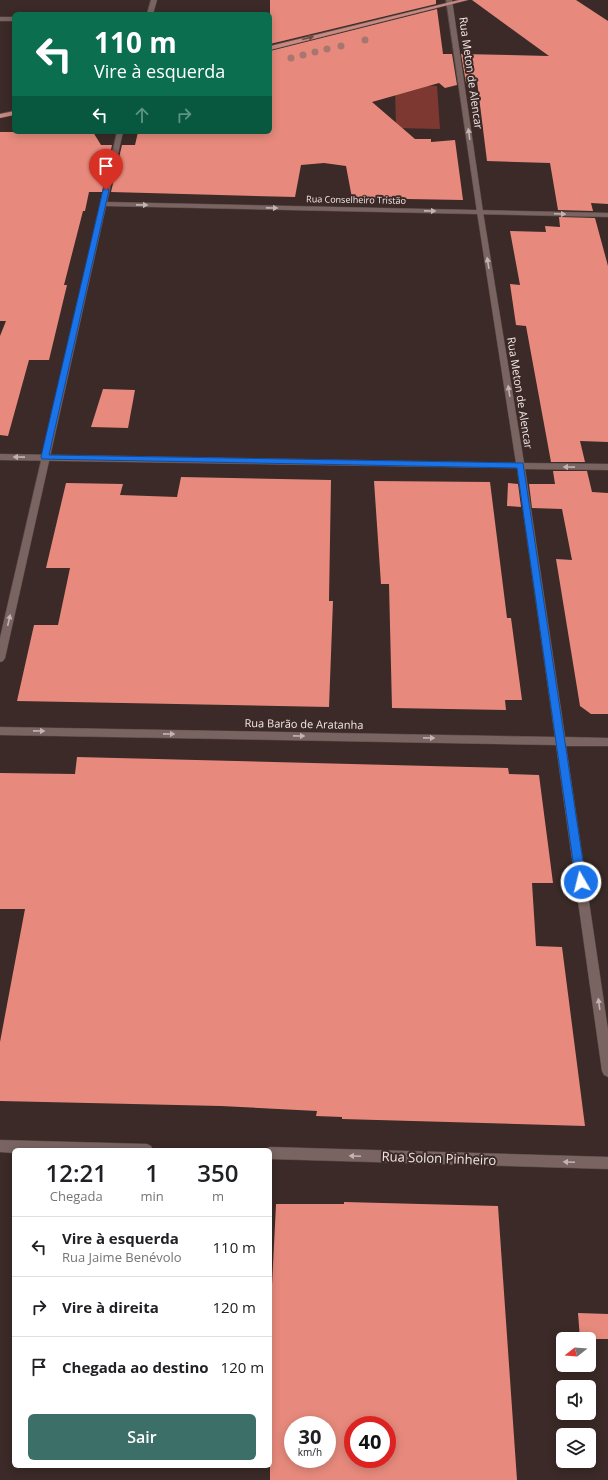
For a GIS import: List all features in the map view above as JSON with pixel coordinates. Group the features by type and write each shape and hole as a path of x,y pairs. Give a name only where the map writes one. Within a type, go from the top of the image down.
{"main road":[{"path":"272,47 449,2 465,0"},
{"path":"0,116 12,113"}],"street":[{"path":"151,12 154,0"},
{"name":"Rua Meton de Alencar","path":"449,2 520,465 608,1071"},
{"path":"0,20 12,19"},
{"path":"0,658 120,134"},
{"name":"Rua Conselheiro Tristão","path":"103,204 608,215"},
{"path":"0,457 608,467"},
{"name":"Rua Barão de Aratanha","path":"0,730 608,742"},
{"path":"0,1146 73,1148"},
{"name":"Rua Solon Pinheiro","path":"272,1153 608,1163"}],"shaded area":[{"path":"395,85 437,86 440,129 396,128"}],"building":[{"path":"270,0 436,0 436,4 272,44 272,12 270,12"},
{"path":"472,0 576,0 608,21 608,204 591,203 593,211 558,210 550,163 487,161 477,81 466,83 461,54 549,56"},
{"path":"437,9 443,54 452,54 457,85 445,88 439,83 372,102 415,139 431,139 431,142 455,140 463,200 352,198 346,166 324,163 301,165 295,197 111,192 122,145 135,145 138,134 272,134 272,50"},
{"path":"0,132 12,132 12,134 94,134 101,145 112,145 102,192 89,192 64,285 67,285 49,360 29,360 8,436 0,435 0,336 6,321 0,321"},
{"path":"559,217 595,218 608,266 608,442 580,441 585,462 551,462 526,326 516,325 510,284 520,285 510,231 546,232 545,226 560,227"},
{"path":"103,389 135,390 128,428 91,427"},
{"path":"553,471 587,471 592,492 608,493 608,714 591,714 580,706 556,559 572,560 562,509 532,508 529,484 555,484"},
{"path":"181,477 331,480 329,601 333,601 329,707 17,701 34,625 58,625 70,568 46,568 66,483 123,484 120,495 177,497"},
{"path":"374,481 490,482 507,618 511,618 522,700 505,700 506,710 392,708 389,584 381,584"},
{"path":"508,483 518,484 521,507 507,506"},
{"path":"77,757 508,768 509,774 539,775 553,883 532,883 536,946 562,947 585,1126 342,1119 342,1117 316,1116 317,1111 221,1106 0,1101 0,1042 25,909 0,909 0,773 75,774"},
{"path":"344,1202 498,1206 517,1480 270,1480 270,1468 272,1468 272,1285 276,1204 344,1204"},
{"path":"578,1313 608,1314 608,1339 596,1339 596,1332 579,1332"}],"route":[{"path":"106,190 45,457 520,465 581,882"}]}
